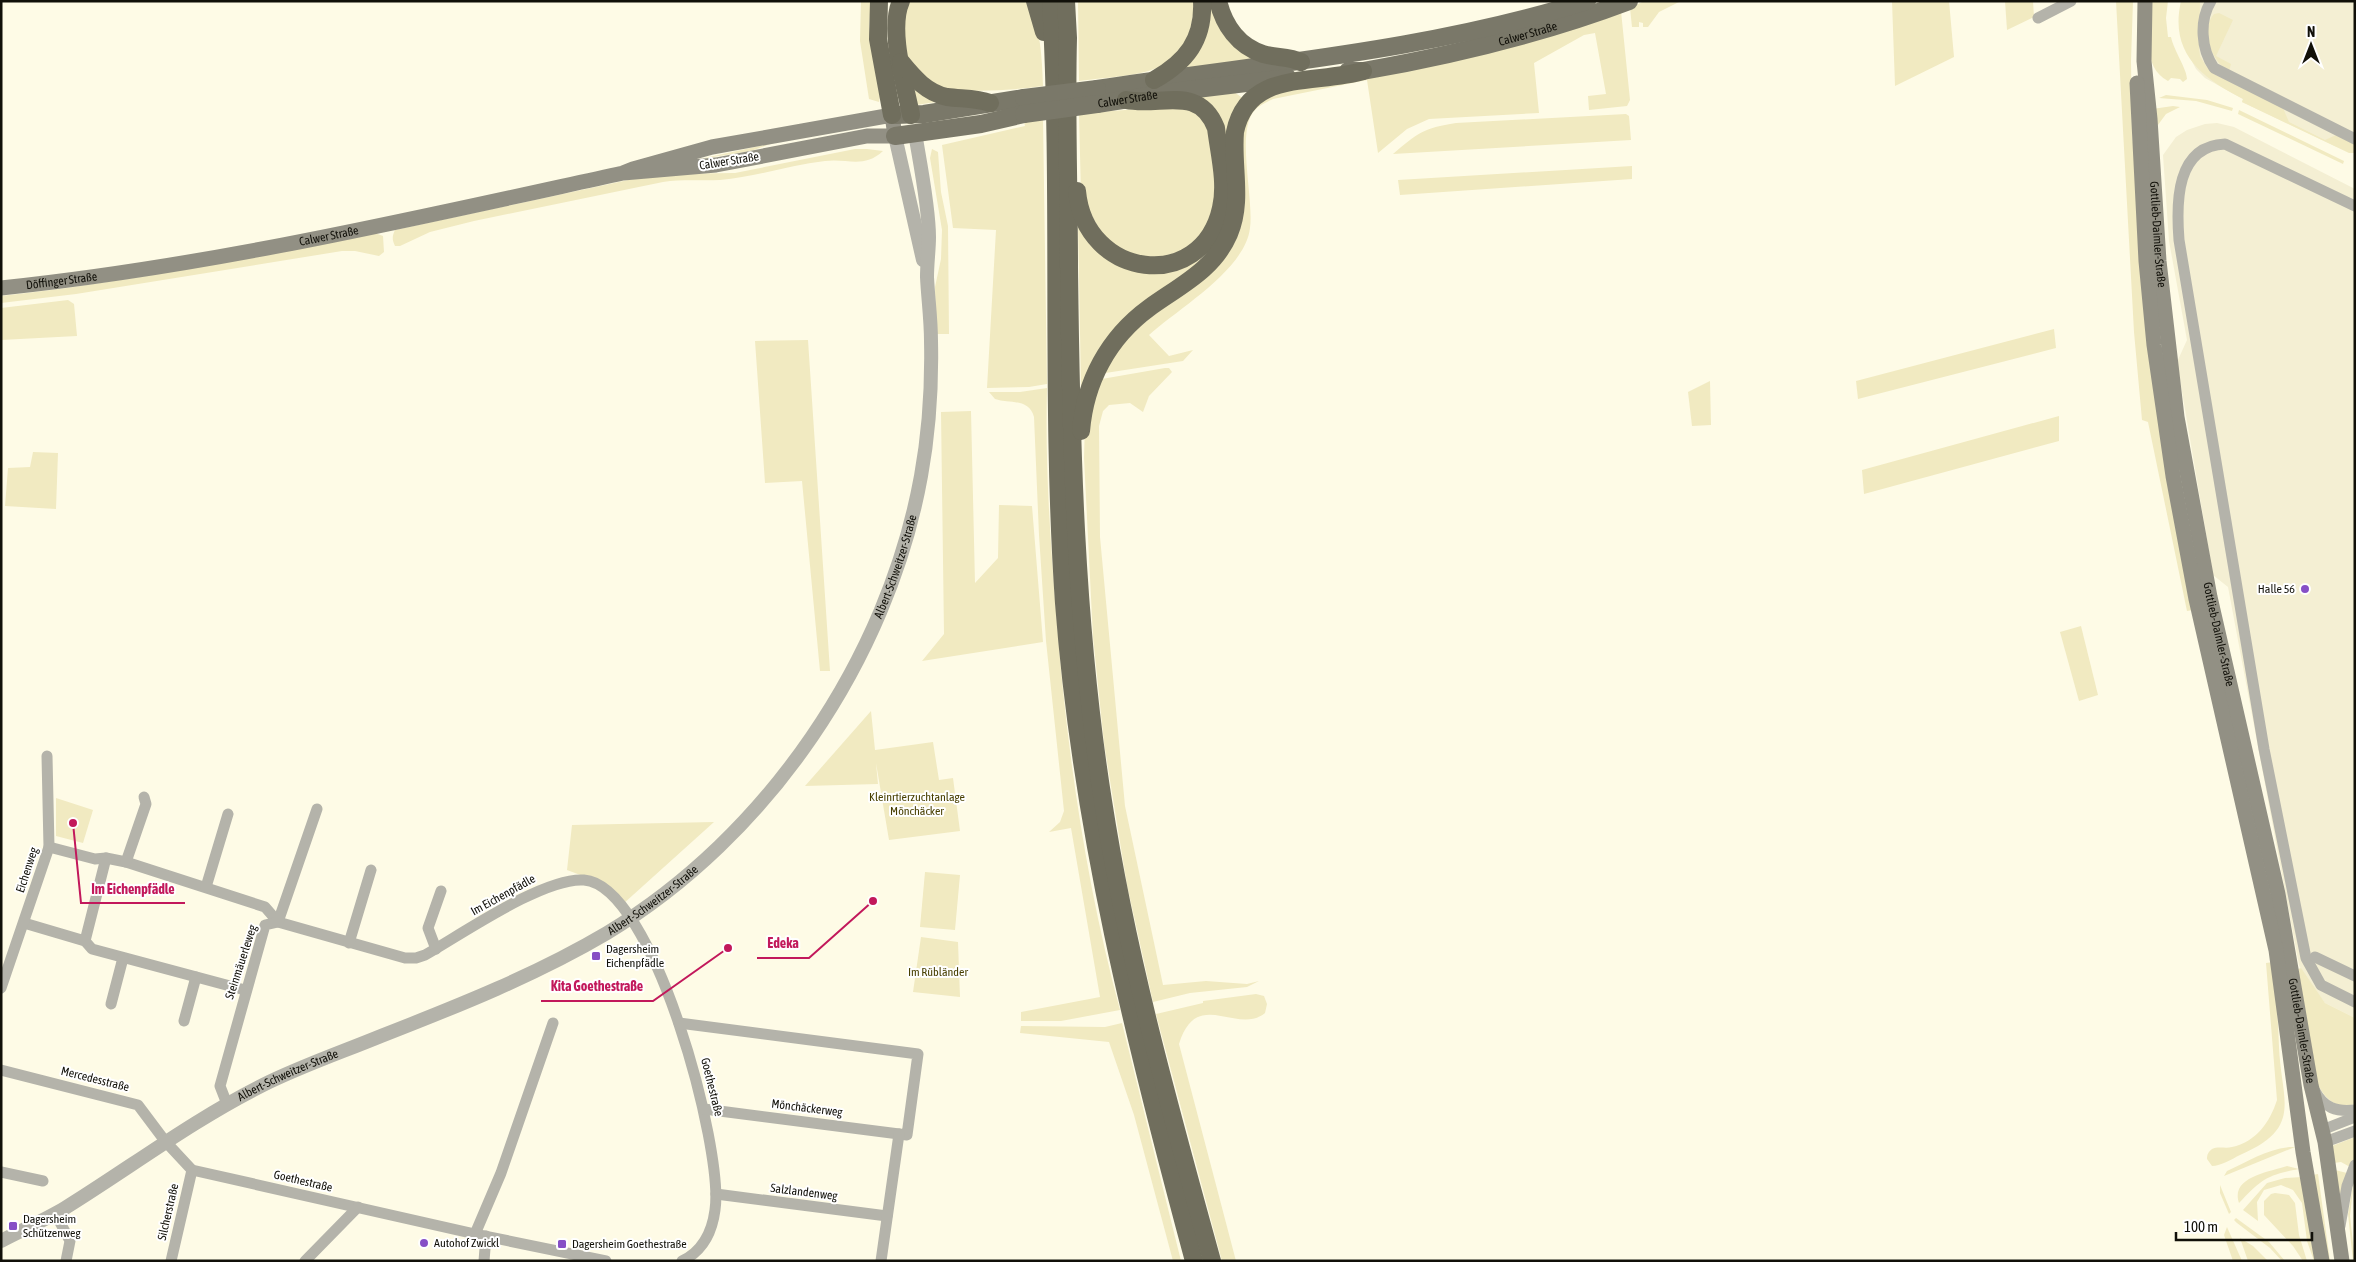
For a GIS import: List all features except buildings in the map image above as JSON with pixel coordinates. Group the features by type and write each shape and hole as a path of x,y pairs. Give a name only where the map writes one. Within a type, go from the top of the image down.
{"highway":[{"path":"879,1 878,39 892,115"},
{"path":"901,1 897,24 901,62 911,115"},
{"path":"1035,1 1045,35 1047,122 1054,136"},
{"path":"1051,1 1058,497 1066,619 1078,733 1094,846 1114,941 1153,1108 1194,1261"},
{"path":"1066,1 1074,486 1085,659 1098,771 1114,868 1147,1019 1212,1261"},
{"path":"1068,38 1074,22 1074,1"},
{"path":"1154,80 1174,69 1187,56 1197,37 1201,20 1202,1"},
{"path":"1218,1 1226,24 1234,36 1247,46 1262,53 1290,57 1301,62"},
{"path":"901,62 921,84 930,90 948,97 976,98 990,103"},
{"path":"1074,486 1080,463 1084,408 1101,361 1113,342 1137,317 1202,272 1224,246 1230,232 1237,203 1234,132 1248,101 1269,87 1350,75 1363,71"},
{"path":"1069,153 1076,175 1080,208 1084,222 1092,235 1112,253 1129,263 1149,266 1177,261 1202,244 1217,220 1222,200 1216,128 1213,119 1206,110 1189,101 1141,103 1126,100"}],"main road":[{"name":"Calwer Straße","path":"623,173 712,147 892,115 911,115 990,103 1024,106 1097,97 1154,80 1301,62 1405,46 1468,33 1586,1"},
{"name":"Calwer Straße","path":"1097,97 1126,100 1348,71 1363,71 1472,50 1548,29 1629,1"},
{"name":"Gottlieb-Daimler-Straße","path":"2136,1 2137,108 2146,260 2163,415 2196,599 2276,950 2304,1159 2322,1261"},
{"name":"Gottlieb-Daimler-Straße","path":"2145,1 2144,61 2150,119 2159,261 2178,417 2210,596 2278,894 2311,1085 2323,1136 2342,1261"},
{"name":"Calwer Straße","path":"122,274 231,256 623,173 716,165 866,136 896,136 981,124 1024,106"},
{"path":"892,115 896,136"},
{"path":"911,115 914,133"},
{"name":"Döffinger Straße","path":"1,288 122,274"}],"street":[{"path":"2038,18 2071,1"},
{"path":"2211,1 2206,10 2204,34 2206,52 2214,68 2355,139"},
{"path":"914,133 929,233 927,276"},
{"path":"896,136 927,276"},
{"path":"2355,206 2232,146 2217,145 2199,152 2192,158 2184,173 2178,206 2178,224 2264,749 2306,958 2321,985 2355,1002"},
{"name":"Albert-Schweitzer-Straße","path":"1,1241 55,1213 165,1141 227,1104 299,1069 509,984 575,951 631,918 693,869 747,816 791,766 812,738 836,700 876,623 905,542 920,478 929,403 931,342 927,276"},
{"name":"Eichenweg","path":"2,981 24,923 49,847 47,756"},
{"path":"126,862 146,804 144,796"},
{"path":"278,922 317,809"},
{"path":"206,887 228,814"},
{"name":"Im Eichenpfädle","path":"49,847 95,860 106,858 126,862 265,907 278,922 405,958 416,958 542,888 564,881 584,880 597,883 616,898 631,918"},
{"path":"85,941 106,858"},
{"path":"349,943 371,870"},
{"path":"436,948 428,928 441,891"},
{"name":"Goethestraße","path":"631,918 665,984 679,1023 704,1109 712,1150 716,1194 712,1226 706,1240 690,1259"},
{"name":"Steinmäuerleweg","path":"227,1104 220,1086 245,990 264,925 278,922"},
{"path":"24,923 85,941 92,948 123,958 245,990"},
{"path":"2315,957 2355,976"},
{"path":"112,1004 123,958"},
{"path":"184,1021 196,977"},
{"path":"484,1261 480,1235 553,1023"},
{"path":"679,1023 918,1054 887,1216 881,1261"},
{"name":"Mercedesstraße","path":"1,1070 138,1104 165,1141"},
{"path":"2311,1085 2324,1105 2334,1110 2355,1110"},
{"name":"Mönchäckerweg","path":"704,1109 903,1134"},
{"path":"2323,1136 2355,1117"},
{"path":"2323,1136 2355,1131"},
{"path":"165,1141 192,1170"},
{"path":"2338,1232 2347,1186 2355,1165"},
{"name":"Goethestraße","path":"192,1170 480,1235 606,1261"},
{"name":"Silcherstraße","path":"171,1261 192,1170"},
{"path":"1,1172 43,1181"},
{"name":"Salzlandenweg","path":"716,1194 887,1216"},
{"path":"311,1260 358,1207"},
{"path":"55,1213 70,1241 66,1261"}],"shaded area":[{"path":"2181,1 2355,1 2355,151 2337,147 2242,102 2243,99 2205,78 2196,69 2184,46 2179,21"},
{"name":"Halle 56","path":"2217,123 2234,127 2355,189 2355,1018 2325,1003 2303,974 2299,965 2228,587 2213,575 2177,362 2187,340 2169,241 2163,155 2176,137 2187,130 2205,124"}],"green space":[{"path":"861,1 871,1 869,27 880,97 879,102 869,99 860,41"},
{"path":"906,1 1030,1 1040,43 1043,86 1005,90 940,91 906,57 902,21"},
{"path":"1078,1 1194,1 1191,27 1183,46 1172,59 1158,68 1140,73 1079,81"},
{"path":"1644,1 1681,1 1659,12 1648,27 1643,27 1643,23 1639,22 1639,27 1632,27 1630,8"},
{"path":"1892,1 1949,1 1954,57 1895,86"},
{"path":"2005,1 2033,1 2034,17 2007,30"},
{"path":"2116,1 2133,1 2131,61 2132,135 2193,610 2187,611 2148,422 2142,420 2134,332"},
{"path":"2149,1 2168,1 2166,18 2168,37 2171,37 2185,70 2187,79 2183,82 2180,79 2171,78 2168,81 2159,75 2154,66 2148,46"},
{"path":"2181,1 2200,1 2200,56 2214,74 2283,108 2289,122 2325,140 2336,135 2354,144 2355,153 2349,153 2242,102 2243,99 2214,82 2202,72 2192,62 2180,35"},
{"path":"1208,4 1263,57 1187,71 1185,66"},
{"path":"1621,11 1630,100 1627,106 1589,110 1588,96 1606,94 1595,33 1584,35 1534,63 1539,113 1429,119 1407,129 1378,153 1367,80 1273,99 1258,107 1249,121 1246,134 1251,215 1250,228 1245,244 1236,259 1224,273 1149,335 1169,356 1193,350 1183,361 1099,374 1117,344 1208,273 1240,127 1262,96"},
{"path":"2219,13 2233,20 2216,56 2231,64 2229,71 2217,60 2208,36 2210,20 2214,14"},
{"path":"911,80 942,101 916,105"},
{"path":"1234,92 1244,99 1221,237 1081,388 1078,222 1122,265 1200,252 1227,168 1193,98"},
{"path":"2166,95 2207,100 2233,108 2232,111 2196,101 2159,98"},
{"path":"1184,104 1212,128 1217,210 1193,247 1153,260 1108,246 1081,195 1079,114"},
{"path":"2180,107 2166,114 2155,129 2152,109"},
{"path":"2239,110 2344,161 2343,164 2238,114"},
{"path":"1626,114 1629,116 1631,140 1393,154 1428,129 1456,123"},
{"path":"1043,119 1047,384 1029,387 987,388 996,230 953,228 942,145 1025,126 1024,122"},
{"path":"773,143 751,151 700,159"},
{"path":"855,149 883,151 869,160 855,162 833,160 720,180 663,182 474,221 430,232 400,246 395,246 393,240 395,230 656,174 735,173"},
{"path":"932,149 938,152 941,192 948,226 949,334 936,334 935,287 941,259 942,230 930,158"},
{"path":"1632,166 1632,179 1400,195 1398,180"},
{"path":"375,233 383,236 384,252 379,256 355,251 342,251 76,294 1,303 1,296 142,277"},
{"path":"68,300 74,304 77,336 1,340 1,308"},
{"path":"2054,329 2056,348 1858,399 1856,381"},
{"path":"808,340 830,671 820,671 802,481 765,483 755,341"},
{"path":"1169,368 1172,372 1149,396 1143,412 1130,403 1109,405 1103,411 1099,426 1100,537 1125,806 1163,985 1206,981 1247,984 1259,981 1247,987 1190,993 1153,1002 1127,885 1104,743 1093,637 1084,458 1085,423 1096,380"},
{"path":"1710,381 1711,425 1692,426 1688,392"},
{"path":"1047,388 1047,472 1050,528 1065,712 1087,862 1120,1010 1061,1021 1021,1021 1021,1012 1100,997 1071,828 1049,832 1060,822 1064,811 1046,641 1034,417 1032,411 1023,404 995,399 989,392 1020,392"},
{"path":"971,411 975,583 998,558 999,505 1032,506 1043,642 922,661 944,634 941,412"},
{"path":"2059,416 2059,441 1864,494 1862,470"},
{"path":"33,452 58,453 56,509 5,506 8,468 30,467"},
{"path":"2081,626 2098,695 2079,701 2060,632"},
{"name":"Kleinrtierzuchtanlage Mönchäcker","path":"871,711 875,750 933,742 939,780 953,778 960,831 889,840 876,763 878,784 805,786"},
{"path":"56,798 93,810 83,843 56,836"},
{"path":"714,822 623,904 599,882 567,870 572,825"},
{"path":"925,872 960,875 955,930 920,927"},
{"name":"Im Rübländer","path":"921,937 958,942 960,997 913,992"},
{"path":"2273,962 2284,1097 2284,1111 2281,1123 2273,1134 2260,1145 2226,1162 2212,1166 2207,1159 2211,1150 2214,1148 2230,1148 2255,1136 2266,1123 2277,1100 2266,963"},
{"path":"2301,968 2325,1003 2355,1018 2355,1104 2349,1106 2337,1105 2328,1099 2318,1085 2298,969"},
{"path":"1256,994 1264,996 1267,1004 1265,1013 1254,1019 1218,1015 1196,1018 1187,1027 1179,1044 1236,1261 1222,1261 1156,1014 1203,1003 1203,1001"},
{"path":"1122,1023 1181,1261 1173,1261 1134,1115 1109,1042 1020,1033 1021,1026 1105,1027"},
{"path":"2355,1137 2355,1158 2350,1167 2341,1162 2334,1163 2332,1146"},
{"path":"2295,1147 2224,1176 2227,1171 2260,1155 2277,1149"},
{"path":"2287,1166 2299,1169 2271,1176 2253,1189 2239,1203 2238,1194 2240,1187 2245,1181 2262,1173"},
{"path":"2335,1170 2347,1173 2340,1196"},
{"path":"2318,1174 2330,1261 2328,1261 2312,1175"},
{"path":"2302,1177 2317,1261 2314,1261 2307,1241 2302,1203 2293,1190 2281,1185 2264,1190 2257,1202 2258,1221 2243,1210 2267,1183 2285,1178"},
{"path":"2354,1180 2350,1216 2355,1261 2353,1261 2348,1214"},
{"path":"2220,1185 2231,1212 2229,1214 2220,1193"},
{"path":"2271,1194 2289,1195 2295,1203 2299,1235 2307,1261 2303,1261 2293,1246 2264,1215 2264,1201"},
{"path":"2236,1218 2269,1242 2285,1261 2282,1261 2270,1248 2237,1223 2234,1220"},
{"path":"2227,1227 2242,1261 2233,1261 2224,1235"},
{"path":"2240,1238 2253,1246 2268,1261 2248,1261"}],"place":[{"name":"Halle 56","path":"2305,589"},
{"name":"Im Eichenpfädle","path":"73,823"},
{"name":"Edeka","path":"873,901"},
{"name":"Kita Goethestraße","path":"728,948"},
{"name":"Dagersheim Eichenpfädle","path":"596,956"},
{"name":"Dagersheim Schützenweg","path":"13,1226"},
{"name":"Autohof Zwickl","path":"424,1243"},
{"name":"Dagersheim Goethestraße","path":"562,1244"}]}
